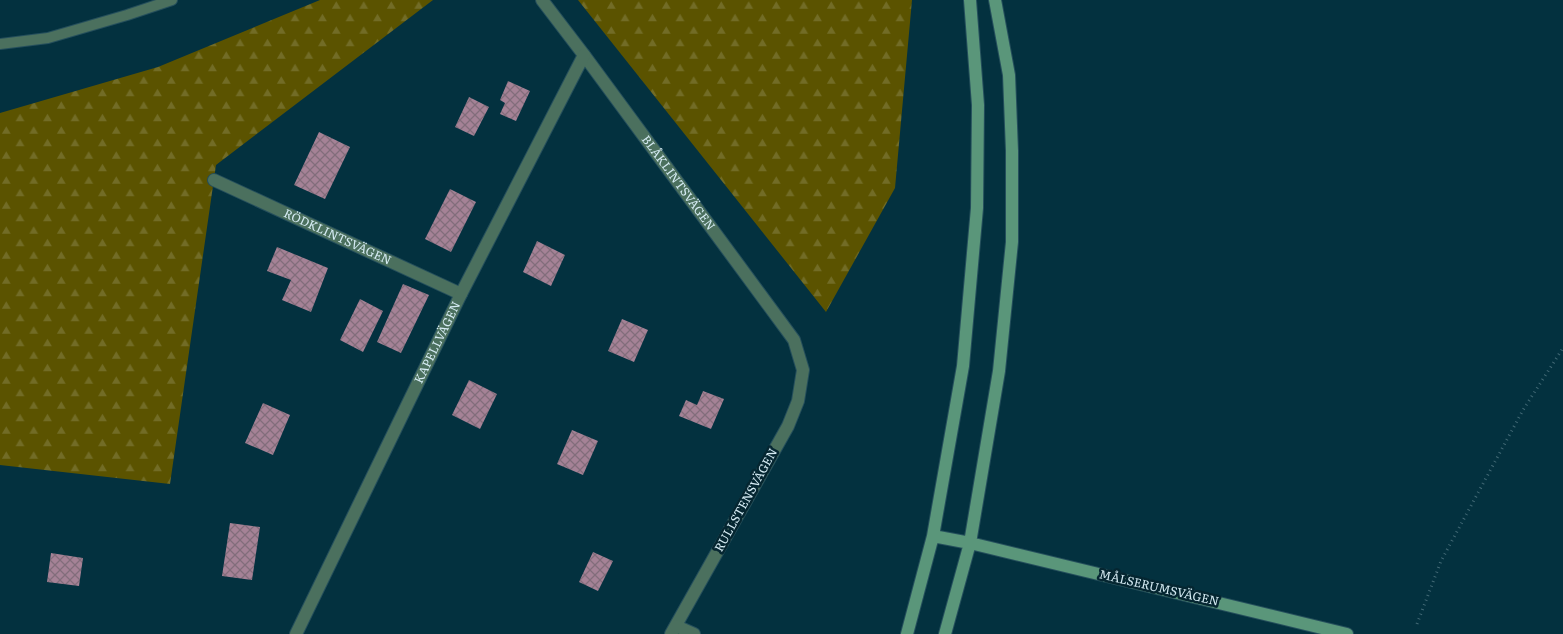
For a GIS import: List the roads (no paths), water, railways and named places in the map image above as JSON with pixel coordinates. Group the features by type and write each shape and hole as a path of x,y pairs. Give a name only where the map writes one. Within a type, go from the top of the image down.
{"main road":[{"path":"907,634 933,536 964,366 977,208 978,105 970,0"},
{"path":"945,634 970,543 999,371 1012,242 1012,151 1009,75 995,0"},
{"name":"MÅLSERUMSVÄGEN","path":"933,536 970,543 1347,634"}],"street":[{"name":"BLÅKLINTSVÄGEN","path":"542,0 794,340 802,370"},
{"name":"KAPELLVÄGEN","path":"296,634 461,294 584,55"},
{"name":"RÖDKLINTSVÄGEN","path":"214,180 461,294"},
{"name":"RULLSTENSVÄGEN","path":"694,634 674,630 788,426 798,401 802,370"}],"lane":[{"path":"0,44 48,38 172,0"}]}
